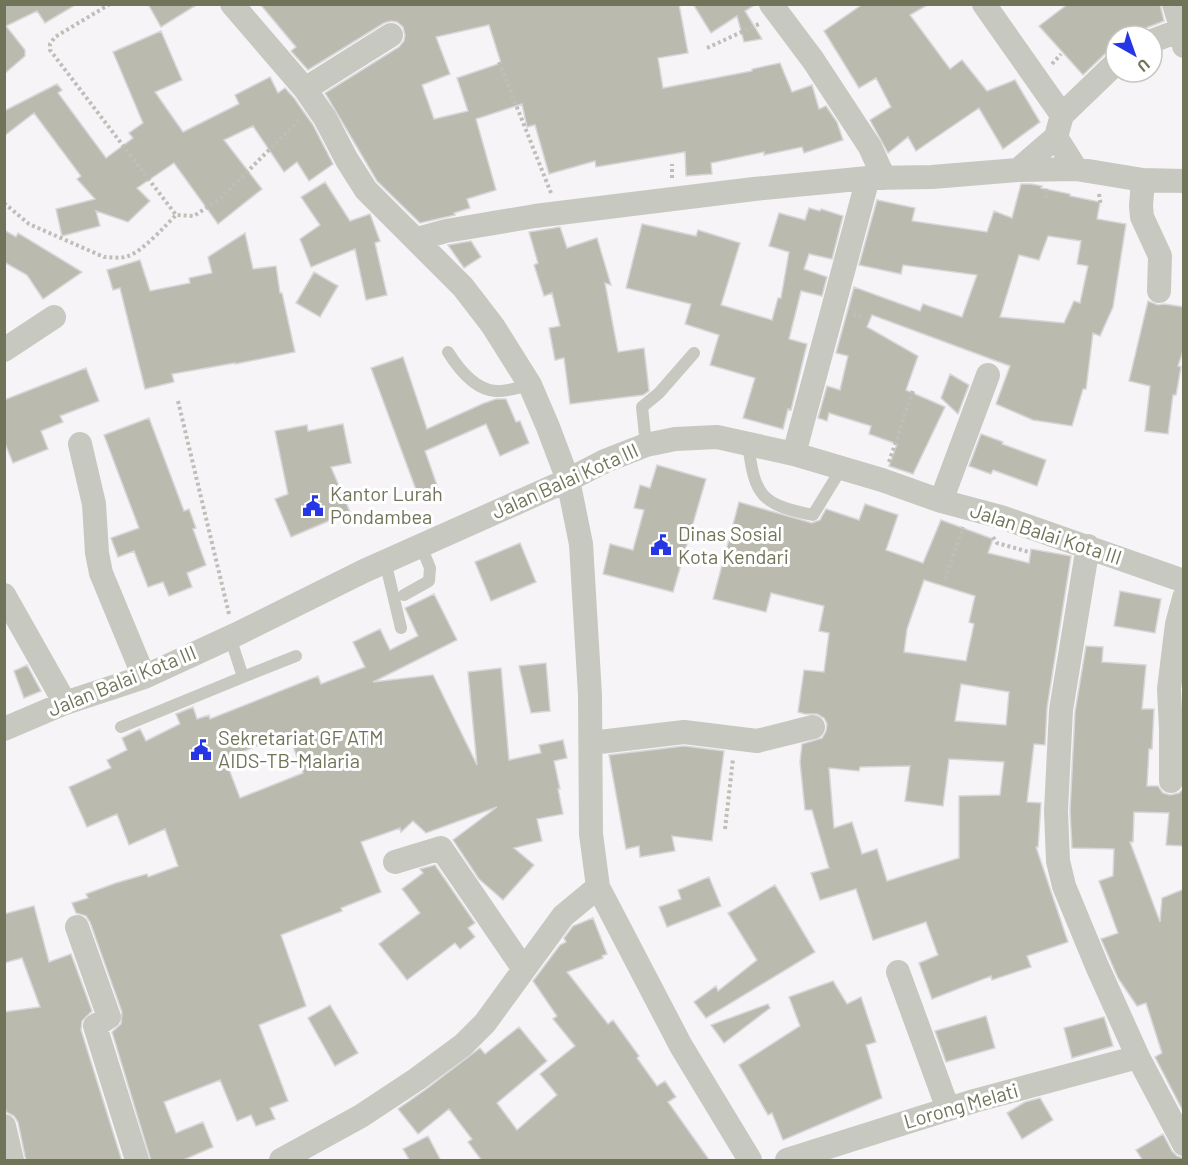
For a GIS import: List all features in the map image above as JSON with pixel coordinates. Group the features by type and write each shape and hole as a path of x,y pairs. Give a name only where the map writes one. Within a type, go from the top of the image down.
{"street":[{"path":"232,4 310,96 337,137 355,175 366,190 463,287 493,326 530,385 568,480 581,544 591,743 591,834 598,887 681,1046 750,1161"},
{"path":"984,4 1059,126 1076,169"},
{"path":"1164,39 1183,35 1174,4"},
{"path":"775,10 813,60 870,147 876,178 794,454"},
{"path":"310,96 392,35"},
{"path":"1018,170 1104,76"},
{"path":"417,239 446,231 559,213 754,189 876,178 1076,169 1143,180 1184,181"},
{"path":"1143,180 1142,217 1160,256 1159,291"},
{"path":"4,350 54,317"},
{"path":"941,501 988,375"},
{"name":"Jalan Balai Kota III","path":"4,729 65,703 144,676 385,561 568,480 605,461 646,445 675,439 717,437 794,454 882,480 941,501 1001,517 1184,581"},
{"path":"80,444 94,504 97,553 101,573 144,676"},
{"path":"1088,546 1060,710 1056,776 1057,847 1064,885 1097,966 1138,1057 1184,1144"},
{"path":"4,595 65,703"},
{"path":"1171,781 1168,689 1177,624 1184,598"},
{"path":"591,743 684,732 757,741 813,727"},
{"path":"395,862 441,848 523,968"},
{"path":"281,1161 361,1116 464,1045 485,1023 563,916 598,887"},
{"path":"77,927 109,1017 95,1026 137,1161"},
{"path":"898,972 948,1109"},
{"name":"Lorong Melati","path":"787,1161 948,1109 1138,1057"},
{"path":"4,1126 12,1161"}],"lane":[{"path":"448,352 457,366 485,390 498,392 530,385"},
{"path":"646,445 642,407 660,393 694,353"},
{"path":"748,444 753,476 763,496 788,510 813,515 841,469"},
{"path":"404,595 429,581 430,568 421,546"},
{"path":"385,561 401,628"},
{"path":"232,636 243,677"},
{"path":"120,727 296,656"}],"path":[{"path":"110,4 55,37 50,44 50,50 176,215"},
{"path":"707,48 775,10"},
{"path":"499,62 559,213"},
{"path":"4,203 29,224 104,257 130,256 176,215 194,216 221,198 310,96"},
{"path":"882,480 913,392"},
{"path":"178,401 232,636"},
{"path":"945,579 969,509"},
{"path":"725,829 735,738"}],"building":[{"path":"4,4 77,4 45,23 37,11 6,26 25,50 25,56 4,74"},
{"path":"148,4 198,4 161,27"},
{"path":"260,4 679,4 688,53 658,58 663,88 752,71 752,69 780,63 792,92 812,85 819,109 826,106 837,122 843,140 804,153 802,147 711,163 712,174 686,176 685,152 596,167 595,161 549,174 535,125 527,127 522,104 476,119 496,190 467,199 470,208 454,213 455,215 420,223 377,181 325,93 399,47 404,41 403,27 397,22 384,23 308,70 291,51 296,47","holes":["489,25 501,63 457,78 468,111 434,119 422,85 450,74 436,37"]},
{"path":"693,4 756,4 745,11 762,39 744,42 737,16 711,33"},
{"path":"863,4 929,4 910,15 950,69 962,60 987,91 1015,80 1040,122 1003,149 979,108 916,151 908,137 888,153 870,120 891,107 876,78 859,88 824,31"},
{"path":"1068,4 1160,4 1164,21 1156,24 1104,24 1104,55 1083,75 1039,26"},
{"path":"161,31 182,80 155,92 183,132 239,104 235,95 270,77 278,93 285,88 294,98 313,125 333,164 309,181 297,162 284,172 253,126 224,140 262,189 218,224 174,163 137,188 150,201 128,222 96,211 100,226 62,236 56,209 95,199 77,179 81,176 34,113 4,136 4,111 57,84 62,90 58,93 106,158 133,138 129,133 143,123 113,52"},
{"path":"325,182 350,221 370,214 380,241 375,243 387,295 366,300 355,249 311,267 300,239 320,225 301,197"},
{"path":"1021,184 1031,184 1100,202 1097,219 1126,224 1113,307 1100,336 1093,333 1086,389 1083,389 1072,426 1033,420 996,404 1010,366 872,315 867,327 918,356 906,390 945,407 913,474 889,466 897,444 869,434 871,426 829,413 827,421 818,418 827,386 840,390 848,356 836,353 854,287 920,311 923,304 962,317 977,275 903,265 901,274 859,265 877,200 915,208 912,221 987,232 994,211 1012,218","holes":["1048,236 1081,241 1077,264 1088,266 1080,303 1074,301 1064,323 1000,317 1019,255 1039,260"]},
{"path":"809,208 843,216 832,259 809,254 804,269 827,277 822,296 801,291 789,339 807,344 791,410 788,409 783,429 743,418 755,378 710,365 719,335 685,324 691,304 626,288 642,224 696,236 698,230 740,243 721,305 772,320 778,298 781,298 789,252 769,246 779,213 805,220"},
{"path":"560,227 567,248 597,238 611,285 605,283 618,352 644,348 649,391 643,395 570,404 564,358 555,360 549,328 560,326 552,293 544,296 534,265 538,263 529,232"},
{"path":"4,230 16,237 18,233 82,272 43,299 27,275 4,262"},
{"path":"245,233 253,269 276,266 280,293 282,293 295,352 172,374 174,382 145,389 120,288 113,290 107,270 140,260 150,291 190,283 189,278 212,273 208,257"},
{"path":"471,241 481,257 464,268 448,245"},
{"path":"314,272 338,286 320,317 296,303"},
{"path":"1148,301 1158,305 1184,307 1184,348 1178,366 1181,367 1176,395 1173,395 1168,434 1145,431 1150,386 1129,381"},
{"path":"403,357 427,429 482,404 496,399 506,399 516,422 520,421 529,443 500,456 486,424 425,451 438,488 418,495 371,368"},
{"path":"86,368 99,401 60,416 63,422 41,431 48,449 13,463 4,441 4,400"},
{"path":"950,374 969,385 958,414 941,398"},
{"path":"149,418 184,511 189,509 196,528 193,529 206,565 187,573 192,587 169,596 163,582 148,587 134,551 118,557 111,538 139,528 104,435"},
{"path":"343,424 351,463 331,467 350,512 291,537 275,499 288,494 275,431 307,425 308,431"},
{"path":"981,434 1046,460 1037,486 993,470 991,474 969,466"},
{"name":"Dinas Sosial Kota Kendari","path":"657,465 706,479 673,592 603,574 610,544 633,550 644,510 634,508 640,485 650,488"},
{"path":"739,502 812,523 820,520 826,509 859,520 865,504 898,515 886,550 923,563 941,520 993,539 988,553 1029,563 1031,549 1071,556 1047,708 1045,745 1034,744 1027,802 1041,803 1038,847 1036,847 1068,942 1027,956 1031,967 992,980 991,976 932,999 919,963 938,955 926,922 873,940 856,889 820,900 811,873 829,868 812,810 805,810 800,762 802,744 822,738 827,724 824,718 817,714 798,712 804,670 824,672 829,633 819,631 824,606 771,593 766,612 713,599","holes":["924,580 975,596 969,622 974,624 966,661 904,652 907,629","961,684 1009,692 1006,725 955,721","949,759 1004,762 1000,795 959,796 959,858 887,881 877,849 862,854 852,822 834,828 829,768 859,771 860,767 910,766 905,801 943,806"]},
{"path":"520,543 536,582 491,601 475,562"},
{"path":"1120,591 1161,599 1155,633 1114,626"},
{"path":"434,594 457,640 373,682 433,675 477,765 468,672 501,668 509,760 541,753 539,745 563,740 567,758 554,761 563,814 537,819 542,841 514,848 534,865 503,900 479,879 453,840 497,807 426,833 413,821 401,832 400,828 361,842 381,892 341,908 342,911 281,935 306,1006 259,1025 288,1101 270,1108 275,1119 256,1126 251,1115 237,1121 220,1080 164,1102 176,1133 203,1122 213,1147 181,1161 151,1161 112,1032 121,1024 122,1012 90,922 86,916 76,913 72,903 88,898 86,894 116,883 147,874 148,877 178,866 165,829 129,845 117,814 87,827 69,787 111,768 107,760 127,750 122,738 140,729 146,741 180,724 176,714 193,707 197,719 209,715 210,719 318,676 321,684 365,667 353,642 380,629 390,650 418,636 405,608","holes":["288,733 303,773 240,798 225,759"]},
{"path":"1086,646 1103,647 1102,662 1146,665 1142,709 1154,709 1147,786 1158,786 1163,793 1170,795 1179,793 1184,788 1184,846 1166,845 1169,813 1134,812 1133,842 1130,842 1160,922 1162,898 1184,889 1184,1113 1155,1057 1162,1053 1146,1003 1137,1006 1118,978 1101,939 1118,933 1099,881 1113,876 1114,849 1072,848 1070,811 1075,712"},
{"path":"546,663 550,711 531,713 519,666"},
{"path":"27,665 41,691 24,698 14,671"},
{"path":"684,746 724,751 712,841 672,836 675,851 640,857 639,846 626,849 609,755"},
{"path":"435,865 475,923 468,928 475,937 460,949 455,943 407,980 379,944 420,913 402,889 423,873 420,869"},
{"path":"709,877 721,906 667,927 659,907 681,899 678,890"},
{"path":"775,885 815,952 706,1018 694,1002 716,986 718,991 757,960 728,913"},
{"path":"34,906 49,962 71,954 92,1011 82,1021 81,1030 122,1161 26,1161 18,1122 14,1116 6,1112 4,1012 40,1007 22,958 4,963 4,914"},
{"path":"593,918 607,954 602,956 603,958 567,972 608,1024 613,1020 657,1086 665,1081 676,1097 668,1102 710,1161 482,1161 468,1142 472,1139 449,1109 418,1134 398,1109 480,1048 485,1054 519,1027 547,1061 497,1103 517,1130 557,1095 540,1074 575,1046 553,1019 557,1016 533,981 560,945 566,942 564,938 573,926"},
{"path":"833,981 847,1004 861,997 876,1042 866,1045 882,1098 783,1140 772,1113 768,1115 739,1065 800,1026 789,997"},
{"path":"768,1004 770,1008 724,1043 711,1025"},
{"path":"330,1005 358,1053 335,1066 308,1018"},
{"path":"986,1016 995,1048 946,1062 935,1031"},
{"path":"1104,1017 1113,1046 1072,1058 1064,1028"},
{"path":"1040,1098 1053,1120 1022,1139 1007,1113 1025,1102"},
{"path":"1163,1134 1172,1151 1184,1158 1184,1161 1143,1161 1136,1150"},
{"path":"428,1136 441,1161 410,1161 403,1149"}],"place":[{"name":"Kantor Lurah Pondambea","path":"313,506"},
{"name":"Dinas Sosial Kota Kendari","path":"661,545"},
{"name":"Sekretariat GF ATM AIDS-TB-Malaria","path":"201,750"}]}
